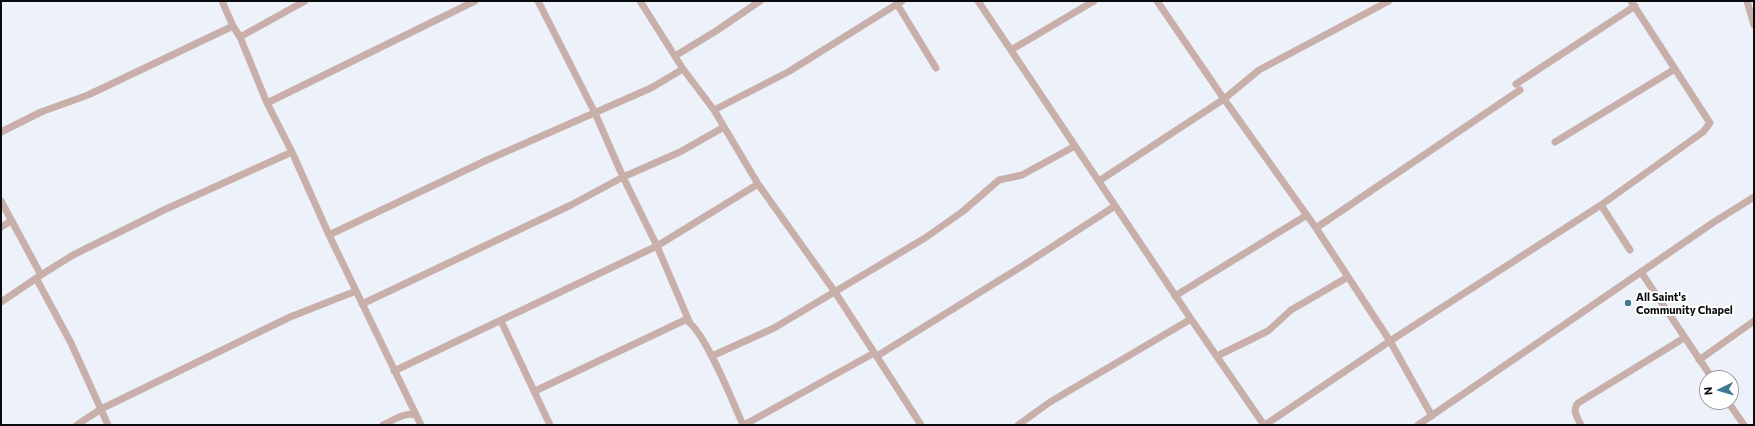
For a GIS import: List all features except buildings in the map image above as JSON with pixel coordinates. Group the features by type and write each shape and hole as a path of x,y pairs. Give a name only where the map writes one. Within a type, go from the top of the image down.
{"street":[{"path":"222,1 240,38 267,103 292,152 329,235 421,425"},
{"path":"240,38 305,1"},
{"path":"267,103 474,1"},
{"path":"538,1 595,113 623,177 657,246 689,321 712,356 744,425 876,354 1024,265 1115,206"},
{"path":"640,1 675,56 714,110 758,184 835,292 921,425"},
{"path":"675,56 716,31 760,1"},
{"path":"978,1 1175,296 1264,425 1390,341 1601,205 1703,132 1710,123 1633,4 1518,87 1316,228"},
{"path":"1011,50 1094,1"},
{"path":"1157,1 1224,100 1316,228 1390,341 1432,416"},
{"path":"1099,181 1224,100 1259,70 1380,3 1389,1"},
{"path":"1747,1 1754,25"},
{"path":"714,110 788,72 900,2 936,68"},
{"path":"1,132 41,112 88,95 233,26"},
{"path":"329,235 488,160 651,88 684,69"},
{"path":"1554,142 1675,69"},
{"path":"362,304 571,205 623,177 680,152 724,127"},
{"path":"712,356 774,328 925,238 962,212 999,180 1022,175 1075,146"},
{"path":"1,302 38,276 73,255 166,209 292,152"},
{"path":"394,371 502,321 657,246 758,184"},
{"path":"1418,425 1641,272 1754,197"},
{"path":"1,201 71,343 108,425"},
{"path":"1601,205 1630,250"},
{"path":"1175,296 1307,215"},
{"path":"1,227 11,221"},
{"path":"1641,272 1706,370"},
{"path":"1216,356 1268,331 1291,310 1348,277"},
{"path":"77,425 101,409 290,317 356,291"},
{"path":"1018,425 1050,402 1191,319"},
{"path":"534,391 681,320 689,321"},
{"path":"502,321 550,425"},
{"path":"1699,360 1754,321"},
{"path":"1581,425 1575,412 1578,403 1684,338"},
{"path":"1734,410 1744,425"},
{"path":"383,425 401,417 411,414 416,415"}],"place":[{"name":"All Saint's Community Chapel","path":"1628,303"}]}
